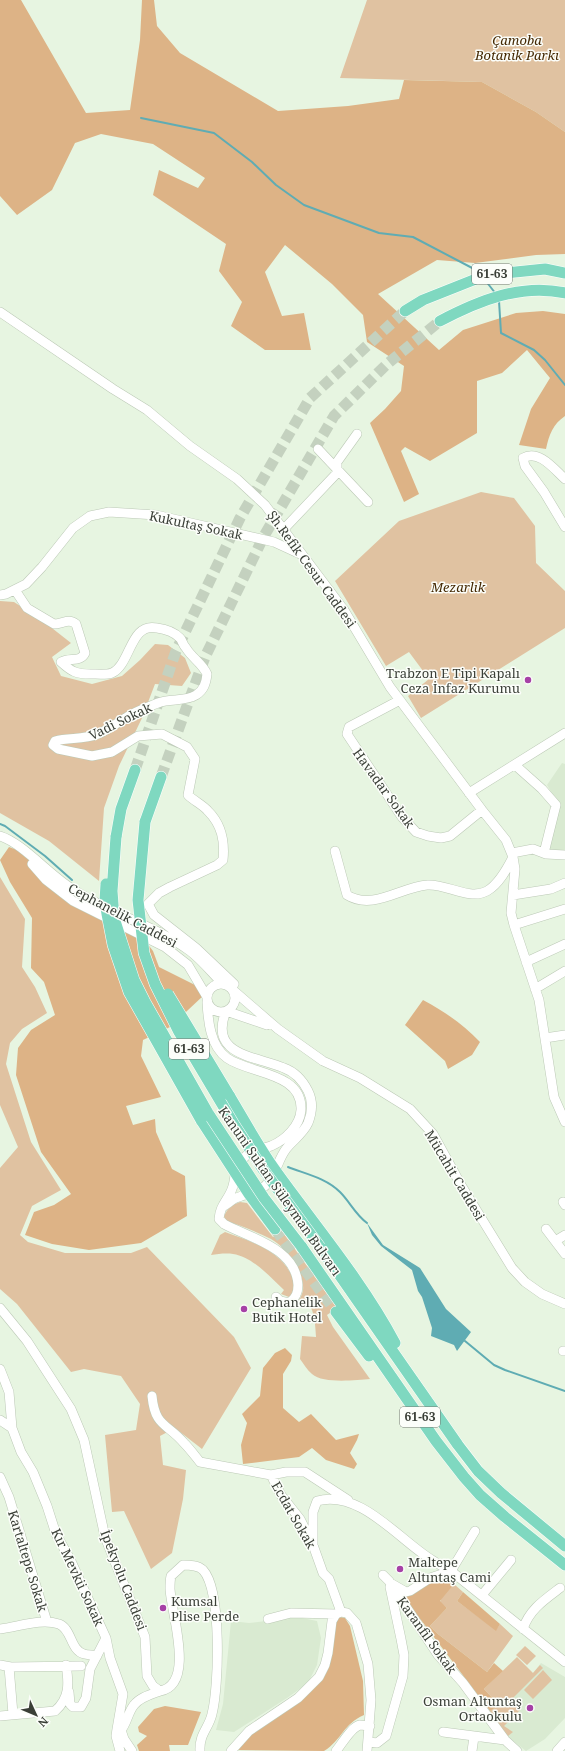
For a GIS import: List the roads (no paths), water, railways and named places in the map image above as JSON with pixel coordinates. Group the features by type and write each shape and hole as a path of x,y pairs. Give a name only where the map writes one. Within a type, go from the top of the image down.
{"main road":[{"name":"61-63","path":"405,311 423,300 486,275 545,269 565,273"},
{"name":"61-63","path":"440,322 457,312 502,294 552,290 565,293"},
{"name":"Kanuni Sultan Süleyman Bulvarı","path":"135,770 121,809 116,838 112,891 114,918 134,980 145,1002 208,1113 243,1166 440,1447 480,1495 565,1565"},
{"name":"Kanuni Sultan Süleyman Bulvarı","path":"161,777 145,822 138,900 144,953 155,984 179,1032 262,1168 478,1471 501,1493 565,1546"},
{"name":"61-63","path":"114,861 107,881 104,901 115,952 129,992 201,1120 249,1194 275,1229"},
{"name":"61-63","path":"142,861 143,903 151,950 159,980 260,1148 333,1246 378,1312 416,1384"},
{"name":"61-63","path":"336,1312 372,1359 408,1400"}],"street":[{"name":"Şh.Refik Cesur Caddesi","path":"0,312 107,385 147,410 190,446 237,478 265,505 301,555 344,610 390,687 506,840 513,855 515,869 511,913 539,1000 554,1097 562,1109 565,1122"},
{"path":"283,530 337,473 337,462 357,434"},
{"path":"318,449 368,502"},
{"path":"565,479 544,460 534,455 527,455 523,458 526,466 565,527"},
{"name":"Kukultaş Sokak","path":"0,595 6,594 26,584 42,567 73,528 90,516 109,512 156,515 274,542 301,555"},
{"name":"Vadi Sokak","path":"15,590 27,608 54,624 67,621 73,621 76,624 85,653 81,658 76,660 69,658 61,662 76,674 112,673 118,668 139,633 154,627 168,631 180,638 186,648 205,668 207,674 203,689 188,699 174,699 159,702 128,716 107,730 98,734 87,738 55,741 53,745 58,749 92,756 112,752 138,736 162,734 187,748 195,759 188,795 208,810 222,830 224,841 223,860 217,865 159,893 148,904"},
{"name":"Havadar Sokak","path":"400,700 349,727 347,734 402,817 416,832 441,838 450,836 482,810"},
{"path":"469,793 565,733"},
{"path":"515,765 542,789 556,805 544,853"},
{"name":"Cephanelik Caddesi","path":"0,836 17,846 73,890 100,905 159,932 191,952 229,988"},
{"path":"17,846 46,880 73,901 165,947 188,965 207,999 209,1006 217,1011 226,1011 244,1016 278,1030"},
{"path":"335,851 347,895 354,899 366,901 389,896 413,887 429,884 478,894 487,891 499,880 508,868 513,855 533,850 544,853 565,855"},
{"path":"513,894 551,889 565,883"},
{"name":"Mücahit Caddesi","path":"148,904 154,915 196,948 234,984 229,988 278,1030 323,1061 360,1078 410,1109 433,1134 461,1185 512,1268 525,1282 542,1294 565,1304"},
{"path":"514,925 565,909"},
{"path":"526,962 565,944"},
{"path":"535,989 565,972"},
{"path":"220,1209 235,1199 265,1186 273,1177 275,1170 286,1150 308,1123 311,1111 311,1101 309,1093 303,1083 285,1068 246,1056 234,1050 226,1041 221,1032 221,1023 226,1011 233,1005 235,1000 229,988 218,984 210,988 207,999 209,1024 216,1045 226,1058 282,1079 292,1086 299,1097 301,1109 298,1121 291,1132 271,1146 260,1148 248,1154 238,1164 233,1187 220,1209 219,1219 224,1224 267,1244 292,1265 297,1280 298,1291 294,1300 289,1303 276,1297"},
{"path":"545,1038 565,1035"},
{"path":"546,1228 565,1254"},
{"path":"555,1241 565,1235"},
{"name":"İpekyolu Caddesi","path":"0,1308 27,1341 71,1409 84,1440 105,1536 145,1636 147,1676 153,1686 160,1691"},
{"name":"Kır Mevkii Sokak","path":"0,1369 9,1392 12,1428 21,1452 33,1472 47,1506 56,1534 71,1561 106,1638 110,1658 123,1694 119,1730 116,1736 120,1751"},
{"name":"Ecdat Sokak","path":"152,1396 153,1407 157,1419 164,1427 184,1442 200,1462 271,1475 281,1495 300,1519 314,1545 324,1573 329,1579 339,1613"},
{"path":"0,1420 12,1428"},
{"path":"271,1475 286,1472 305,1472 403,1537 431,1560 451,1571 565,1662"},
{"name":"Kartaltepe Sokak","path":"0,1477 9,1497 47,1622"},
{"path":"314,1545 313,1512 317,1500 326,1498 353,1503"},
{"path":"386,1578 406,1592 430,1578 451,1571 475,1531"},
{"path":"482,1595 511,1560"},
{"path":"132,1751 119,1730 125,1725 134,1704 145,1697 160,1691 168,1690 173,1684 180,1660 175,1614 170,1589 171,1576 183,1565 192,1565 202,1568 208,1576 211,1586 217,1631 216,1688 212,1716 202,1735 200,1751"},
{"path":"268,1619 291,1613 347,1613 356,1623 368,1664 371,1700 368,1746 386,1736 403,1676 402,1644 386,1578"},
{"name":"Karanfil Sokak","path":"386,1578 438,1655 463,1683 505,1740 517,1751"},
{"path":"523,1629 526,1620 538,1604 560,1588"},
{"path":"231,1751 249,1730 298,1698 319,1677 325,1665 328,1653 332,1621 339,1613"},
{"path":"0,1629 47,1622 64,1627 75,1647 80,1652 97,1656"},
{"path":"66,1665 70,1704 73,1707 81,1707 86,1698 90,1668 106,1638"},
{"path":"13,1714 4,1666 81,1666"},
{"path":"0,1716 55,1711 60,1707 66,1696 68,1688"},
{"path":"336,1751 347,1738 351,1730 360,1725 370,1726"},
{"path":"443,1732 505,1740"},
{"path":"472,1751 474,1737"},
{"path":"557,1751 565,1742"}],"water":[{"path":"367,1223 383,1245 420,1268 446,1309 471,1332 457,1351 454,1345 431,1336 432,1328 412,1270 381,1246 372,1235"}],"waterway":[{"path":"141,118 214,133 252,162 276,185 304,205 379,233 413,237 476,270 480,274"},
{"path":"485,280 496,294"},
{"path":"499,301 501,333 534,350 545,360 565,385"},
{"path":"0,824 5,826 45,856 72,880"},
{"path":"288,1167 316,1177 334,1187 344,1196 359,1216 367,1223"},
{"path":"465,1341 494,1365 565,1391"}],"tunnel":[{"path":"135,770 176,651 240,518 310,398 405,311"},
{"path":"161,777 205,657 264,536 334,416 387,364 440,321"},
{"path":"275,1229 336,1312"}],"place":[{"name":"Trabzon E Tipi Kapalı Ceza İnfaz Kurumu","path":"528,680"},
{"name":"Cephanelik Butik Hotel","path":"244,1309"},
{"name":"Maltepe Altıntaş Cami","path":"400,1569"},
{"name":"Kumsal Plise Perde","path":"163,1608"},
{"name":"Osman Altuntaş Ortaokulu","path":"530,1708"}],"park label":[{"name":"Çamoba Botanik Parkı","path":"517,48"},
{"name":"Mezarlık","path":"458,587"}]}
